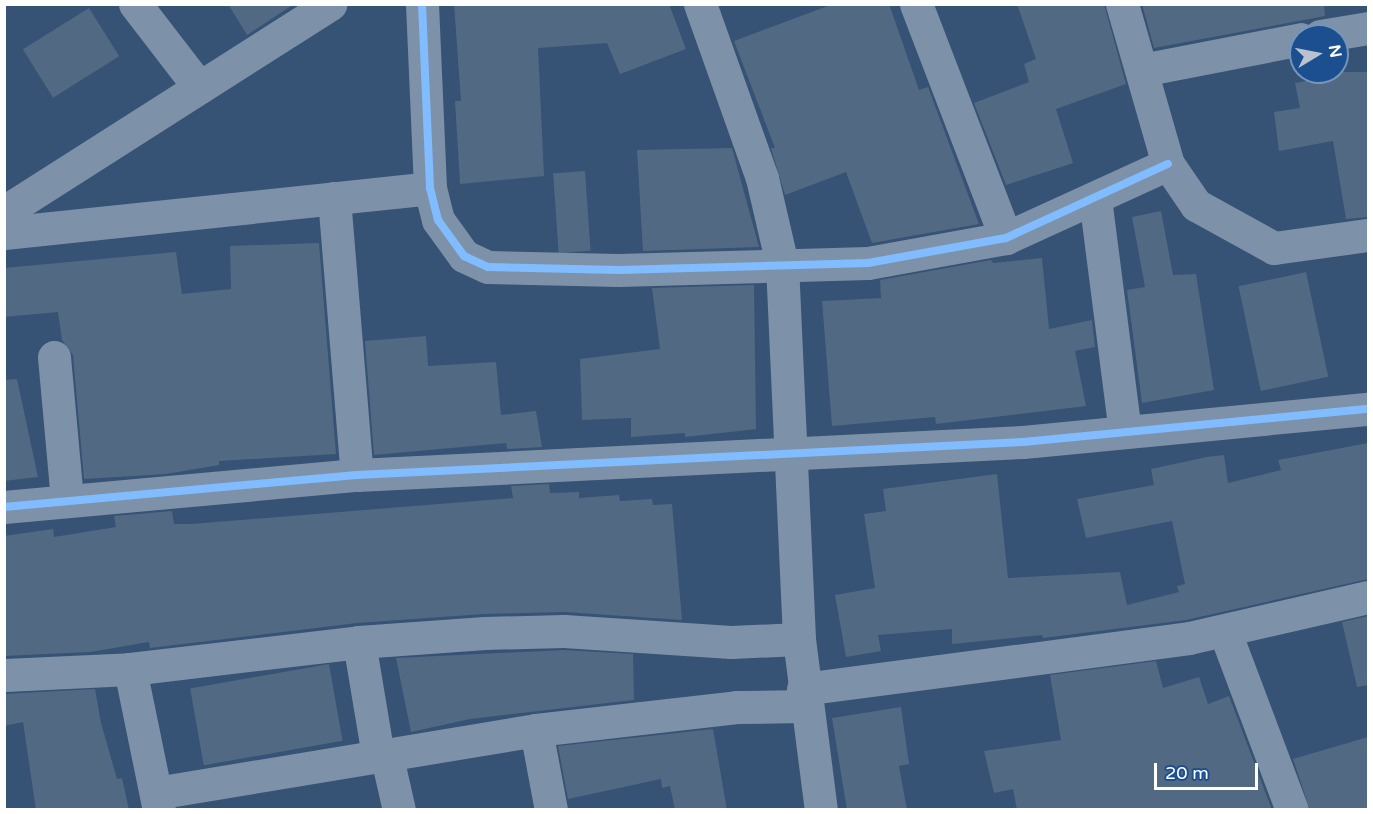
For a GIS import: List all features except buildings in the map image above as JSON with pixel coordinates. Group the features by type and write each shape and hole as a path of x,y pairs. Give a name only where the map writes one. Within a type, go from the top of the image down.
{"street":[{"path":"135,4 199,87"},
{"path":"4,212 330,4"},
{"path":"422,4 430,188 438,220 464,256 488,267 618,270 782,264 820,267 868,263 1006,238 1168,164"},
{"path":"700,4 762,178 782,264 799,639 804,697 821,810"},
{"path":"916,4 1006,238"},
{"path":"1122,4 1168,164 1196,205 1274,248 1368,235"},
{"path":"1349,31 1368,28"},
{"path":"1142,70 1289,41"},
{"path":"4,233 430,188"},
{"path":"334,198 357,476"},
{"path":"1095,198 1125,432"},
{"path":"54,357 67,500"},
{"path":"4,507 357,476 789,457 1125,432 1368,408"},
{"path":"130,669 158,801 382,754 536,730 737,707 1225,632 1368,597"},
{"path":"5,675 130,669 359,642 530,631 731,642 799,639"},
{"path":"1225,632 1292,810"},
{"path":"359,642 382,754 399,810"},
{"path":"536,730 551,810"}],"cycle path":[{"path":"422,4 430,188 438,220 464,256 488,267 618,270 868,263 1006,238 1168,164"},
{"path":"4,507 357,475 1023,442 1368,409"}]}
